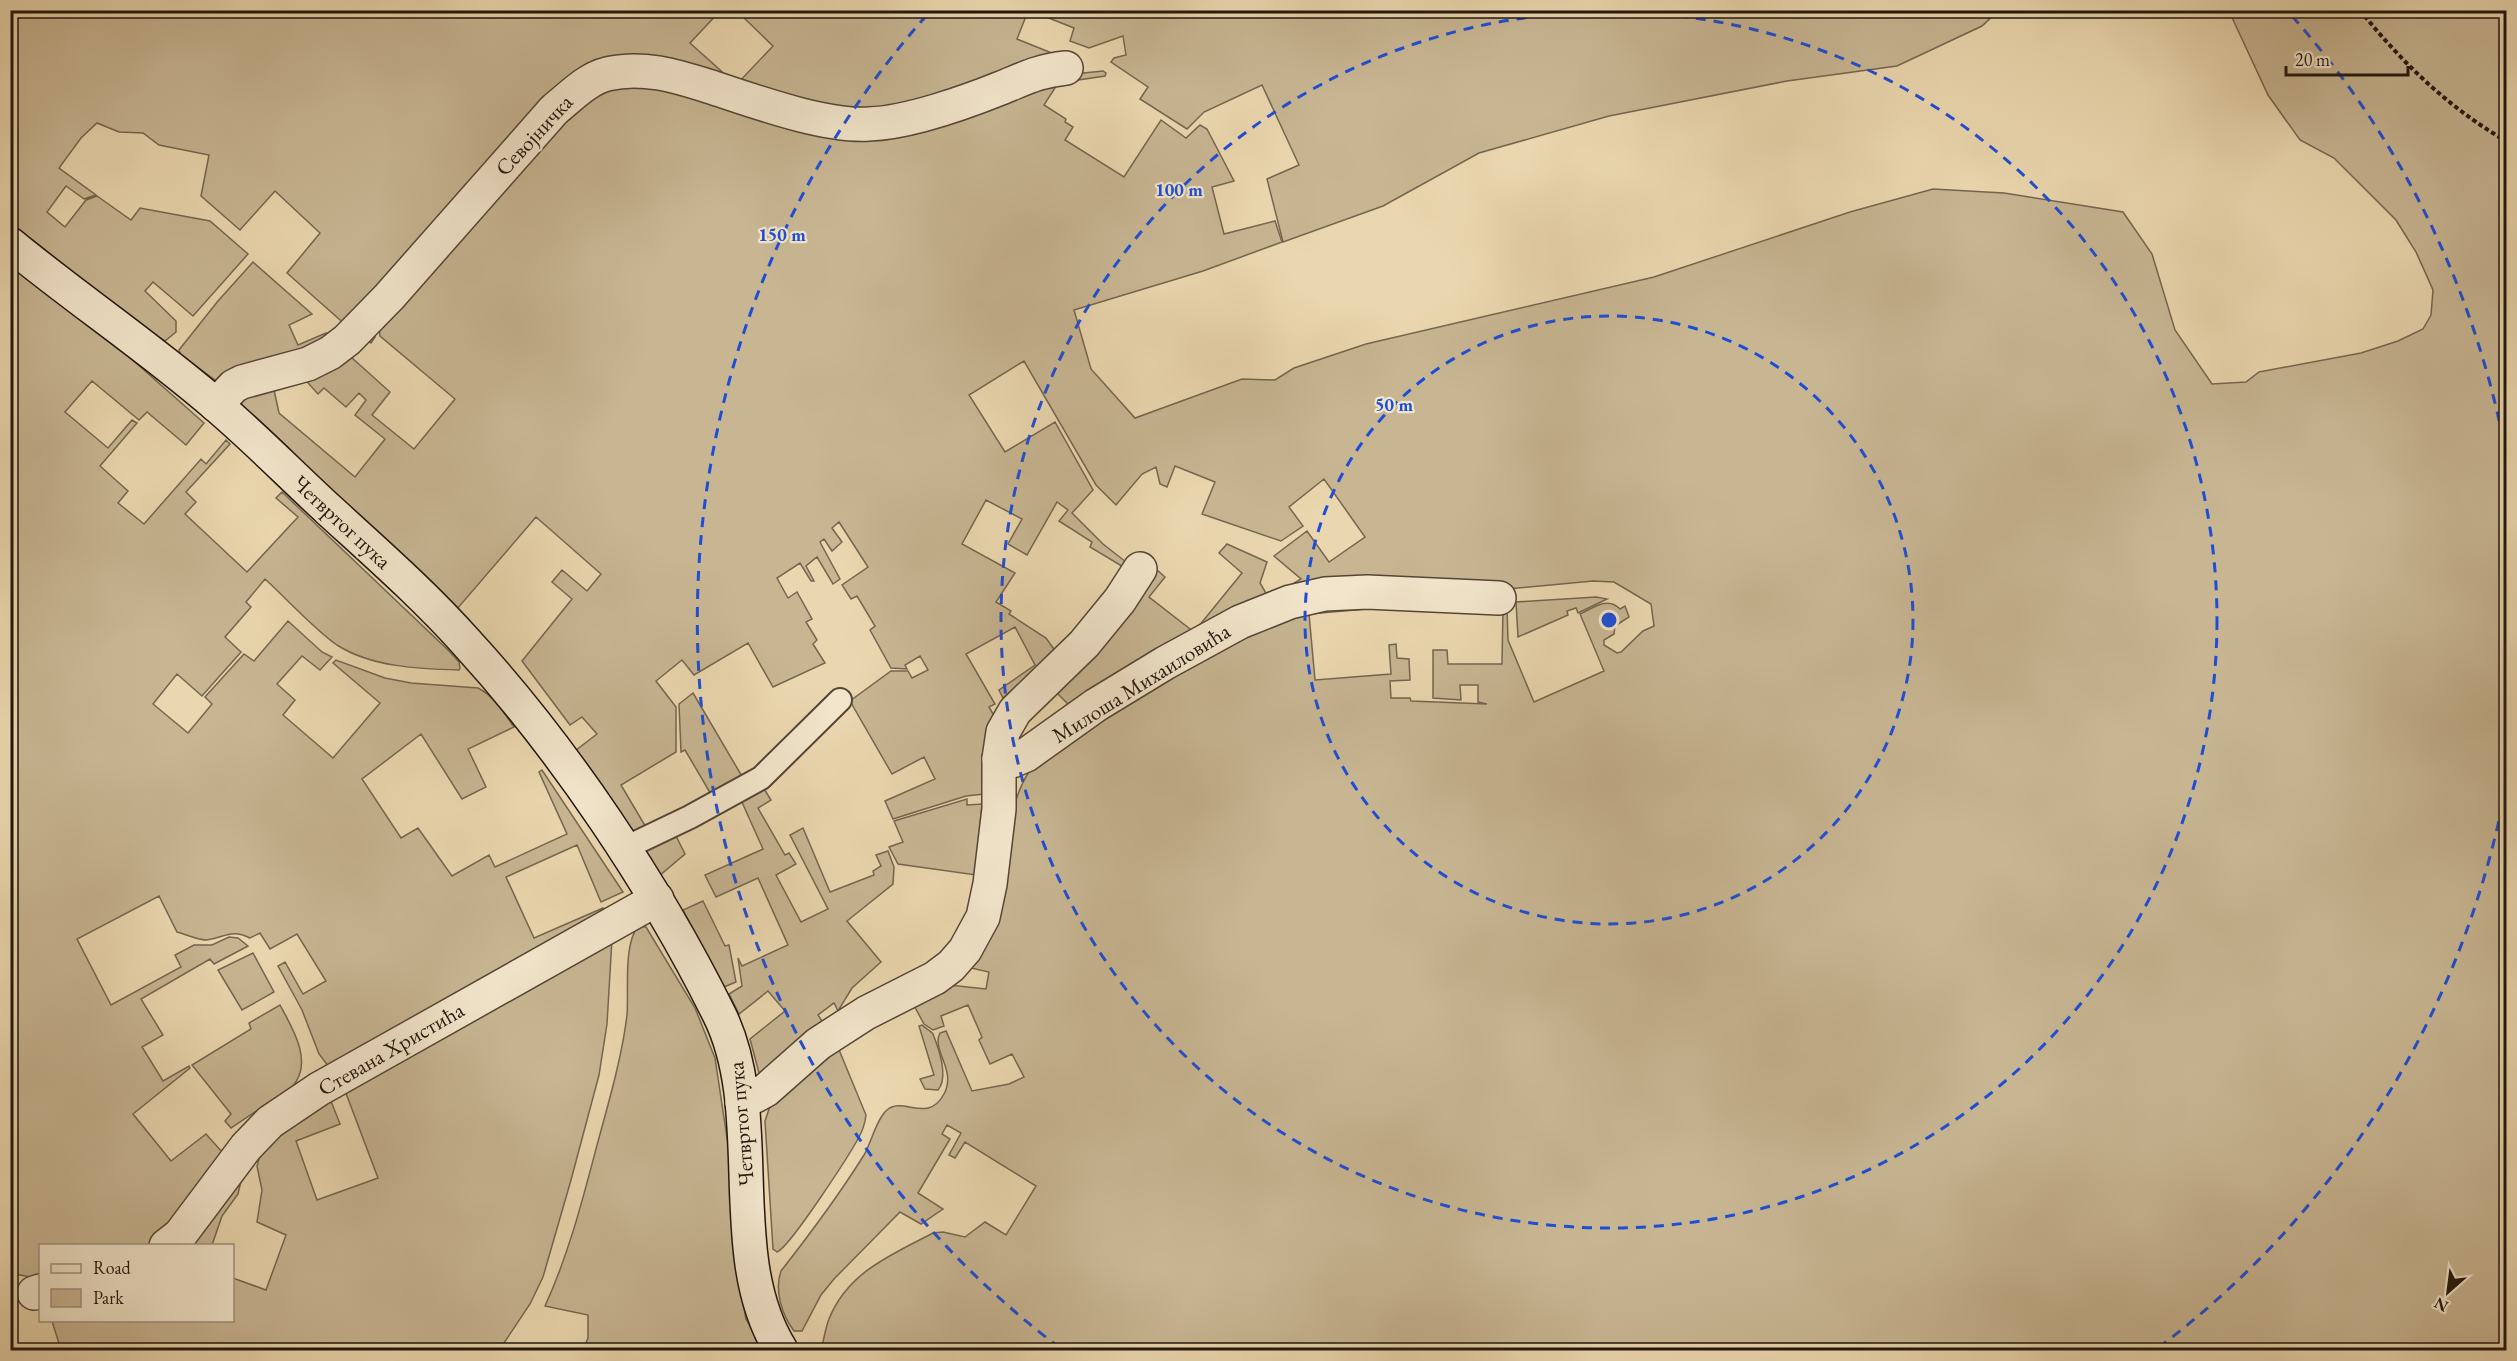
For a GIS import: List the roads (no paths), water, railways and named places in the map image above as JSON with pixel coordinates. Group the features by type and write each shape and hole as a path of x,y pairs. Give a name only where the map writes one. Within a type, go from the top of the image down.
{"street":[{"name":"Севојничка","path":"216,405 234,386 308,364 330,353 347,339 389,297 554,110 579,89 605,75 627,71 665,72 818,119 869,124 925,114 999,89 1043,70 1066,68"},
{"name":"Четвртог пука","path":"10,243 216,405 420,595 468,644 573,775 657,899 720,1015 733,1045 742,1103 754,1274 763,1318 781,1350"},
{"name":"Милоша Михаиловића","path":"742,1103 766,1090 818,1044 866,1013 935,978 951,966 965,950 983,917 990,884 999,809 999,759 1003,732 1015,711 1084,644 1120,600 1140,569"},
{"name":"Милоша Михаиловића","path":"999,759 1012,761 1026,755 1096,705 1165,663 1240,622 1290,602 1325,594 1367,592 1499,598"},
{"name":"Стевана Христића","path":"167,1244 180,1235 246,1147 270,1122 319,1089 657,899"}],"lane":[{"path":"623,849 690,817 761,778 840,700"}]}
